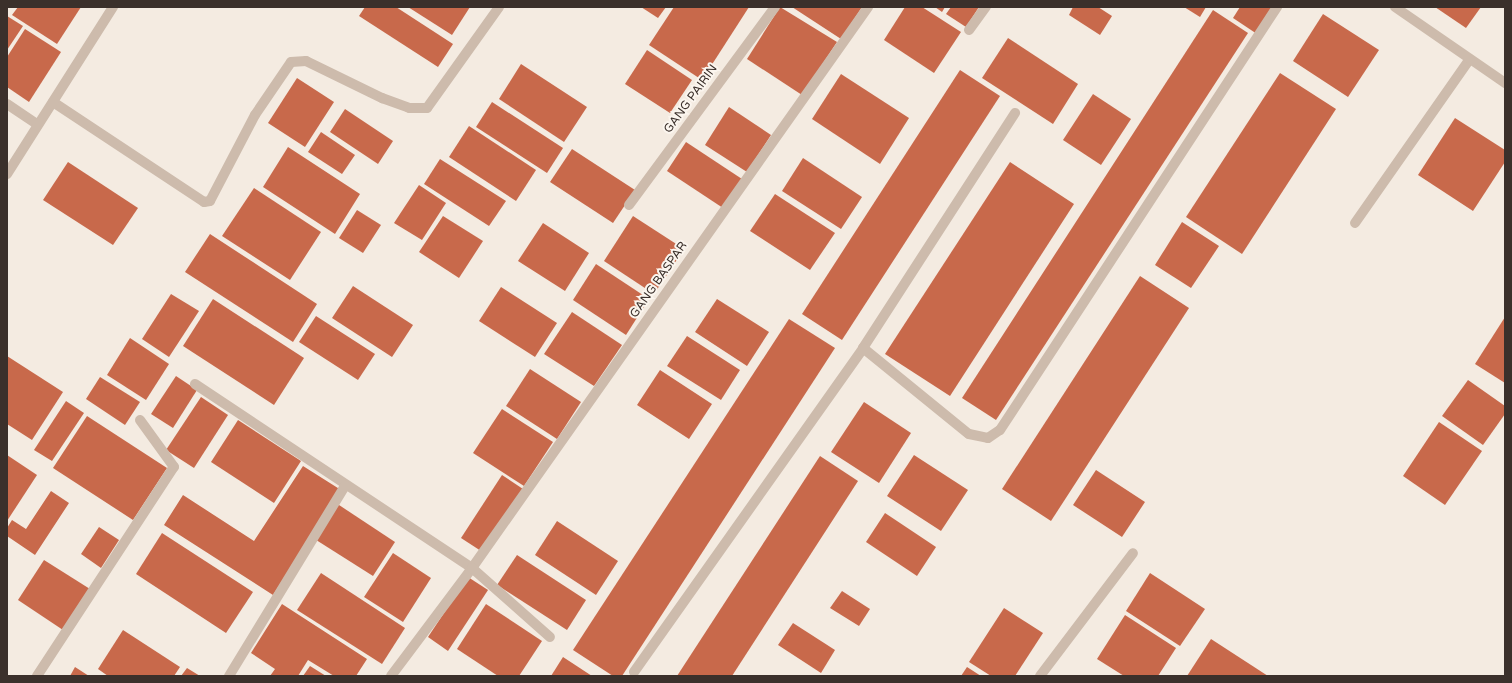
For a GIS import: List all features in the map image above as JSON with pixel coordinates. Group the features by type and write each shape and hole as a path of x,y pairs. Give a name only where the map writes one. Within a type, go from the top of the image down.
{"street":[{"path":"7,174 114,7"},
{"path":"53,102 204,202 210,201 255,115 291,62 306,61 382,98 409,108 427,108 499,7"},
{"name":"GANG PAIRIN","path":"629,206 775,7"},
{"name":"GANG BASPAR","path":"392,676 472,568 868,7"},
{"path":"969,30 986,7"},
{"path":"863,348 969,434 988,438 1000,430 1277,7"},
{"path":"1395,7 1505,83"},
{"path":"1355,223 1470,59"},
{"path":"7,104 38,125"},
{"path":"634,672 863,348 1015,113"},
{"path":"195,384 345,486 472,568 550,637"},
{"path":"37,676 174,467 140,420"},
{"path":"229,676 345,486"},
{"path":"1040,676 1133,553"}],"building":[{"path":"18,7 81,7 57,44 12,15"},
{"path":"365,7 396,7 453,44 438,67 359,16"},
{"path":"408,7 470,7 452,35"},
{"path":"641,7 666,7 658,18"},
{"path":"674,7 749,7 702,80 649,45"},
{"path":"780,7 837,42 802,95 747,59"},
{"path":"792,7 862,7 841,39"},
{"path":"905,7 922,7 961,32 934,73 884,40"},
{"path":"935,7 945,7 942,12"},
{"path":"951,7 979,7 966,27 946,14"},
{"path":"1073,7 1098,7 1112,16 1100,35 1069,15"},
{"path":"1184,7 1206,7 1200,17"},
{"path":"1240,7 1275,7 1257,34 1233,18"},
{"path":"1435,7 1481,7 1466,28"},
{"path":"1213,10 1248,33 996,420 962,398"},
{"path":"1323,14 1379,50 1348,97 1293,61"},
{"path":"7,16 23,26 7,50"},
{"path":"25,29 61,52 29,102 7,87 7,57"},
{"path":"1008,38 1078,84 1053,124 982,78"},
{"path":"647,50 692,80 670,113 625,84"},
{"path":"521,64 587,107 564,142 499,99"},
{"path":"960,70 1000,96 842,340 802,314"},
{"path":"1280,73 1336,109 1242,254 1186,217"},
{"path":"841,74 909,118 880,164 812,119"},
{"path":"297,78 334,102 305,147 268,123"},
{"path":"1093,94 1131,119 1101,165 1063,140"},
{"path":"492,102 563,148 547,173 476,127"},
{"path":"729,107 771,135 747,172 705,145"},
{"path":"345,109 393,141 378,164 330,132"},
{"path":"1455,118 1505,150 1505,162 1473,211 1418,175"},
{"path":"469,126 536,170 516,201 449,157"},
{"path":"321,132 355,155 342,174 308,152"},
{"path":"686,142 742,179 723,208 667,171"},
{"path":"288,147 360,194 335,234 263,187"},
{"path":"572,149 635,190 613,223 550,182"},
{"path":"803,158 862,197 841,229 782,191"},
{"path":"440,159 506,201 489,226 424,184"},
{"path":"68,162 138,208 113,245 43,200"},
{"path":"1010,162 1074,204 950,396 885,354"},
{"path":"419,185 446,203 422,240 394,223"},
{"path":"254,188 321,232 290,280 222,236"},
{"path":"775,194 835,233 810,270 750,231"},
{"path":"357,210 381,225 363,253 339,238"},
{"path":"443,216 483,241 459,278 419,252"},
{"path":"633,216 684,249 654,294 604,261"},
{"path":"1182,222 1219,246 1191,288 1155,265"},
{"path":"543,223 589,253 565,291 518,261"},
{"path":"210,234 317,304 293,342 185,272"},
{"path":"596,264 649,299 626,335 573,300"},
{"path":"1140,276 1189,308 1051,521 1002,489"},
{"path":"353,286 413,325 392,357 332,318"},
{"path":"501,287 557,323 535,357 479,321"},
{"path":"171,294 199,311 169,357 142,339"},
{"path":"213,299 304,358 274,405 183,346"},
{"path":"717,299 769,332 747,366 695,332"},
{"path":"572,312 622,345 594,386 544,354"},
{"path":"316,316 375,354 358,380 299,342"},
{"path":"1505,317 1505,383 1475,364"},
{"path":"789,319 835,348 622,676 613,676 573,650"},
{"path":"687,336 740,370 721,400 667,366"},
{"path":"130,338 169,364 146,400 107,375"},
{"path":"7,356 63,392 32,440 7,424"},
{"path":"530,369 581,402 557,439 506,406"},
{"path":"660,370 712,404 689,439 637,405"},
{"path":"176,376 197,390 173,428 151,414"},
{"path":"100,377 140,402 125,425 86,399"},
{"path":"1468,380 1505,406 1505,414 1483,445 1442,416"},
{"path":"201,397 228,415 194,468 166,450"},
{"path":"66,401 84,413 52,461 34,450"},
{"path":"864,402 911,433 879,483 831,452"},
{"path":"502,409 553,442 524,486 473,453"},
{"path":"87,416 167,468 133,520 53,468"},
{"path":"238,420 301,461 274,503 211,462"},
{"path":"1439,422 1482,451 1445,505 1403,476"},
{"path":"7,455 37,475 7,521"},
{"path":"914,455 968,490 941,531 887,496"},
{"path":"820,456 858,481 732,676 677,676"},
{"path":"303,466 341,490 273,595 164,525 183,495 254,541"},
{"path":"1096,470 1145,502 1122,537 1073,505"},
{"path":"502,475 523,489 481,551 461,538"},
{"path":"51,491 69,503 35,555 7,536 7,528 12,520 26,529"},
{"path":"336,503 395,542 373,576 313,538"},
{"path":"885,513 936,547 917,576 866,542"},
{"path":"557,521 618,561 596,595 535,555"},
{"path":"99,527 119,540 101,568 81,554"},
{"path":"162,533 253,592 226,633 136,574"},
{"path":"393,553 431,578 403,622 364,597"},
{"path":"517,555 586,600 567,630 497,585"},
{"path":"44,560 90,589 63,630 18,600"},
{"path":"321,573 405,628 382,664 297,610"},
{"path":"1150,573 1205,609 1180,646 1126,611"},
{"path":"468,577 488,590 448,651 428,637"},
{"path":"842,591 870,609 859,626 830,608"},
{"path":"282,604 367,659 356,676 334,676 308,660 298,676 270,676 275,669 251,653"},
{"path":"486,604 542,641 519,676 498,676 457,649"},
{"path":"1004,608 1043,633 1015,676 991,676 969,662"},
{"path":"1125,615 1176,648 1158,676 1124,676 1097,659"},
{"path":"793,623 835,650 821,673 778,645"},
{"path":"123,630 180,667 174,676 108,676 98,669"},
{"path":"1211,639 1268,676 1187,676"},
{"path":"563,657 592,676 551,676"},
{"path":"310,666 326,676 303,676"},
{"path":"75,667 89,676 70,676"},
{"path":"967,667 981,676 961,676"},
{"path":"187,668 200,676 181,676"}]}
